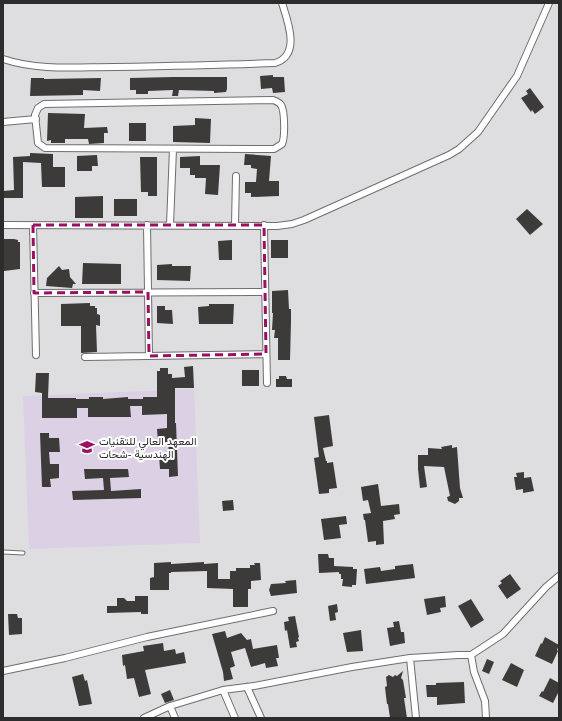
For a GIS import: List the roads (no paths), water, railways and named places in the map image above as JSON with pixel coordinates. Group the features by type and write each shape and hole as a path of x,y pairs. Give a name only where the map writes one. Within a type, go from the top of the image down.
{"street":[{"path":"3,59 25,65 44,67 275,63 286,57 291,46 282,3"},
{"path":"3,225 284,225 304,220 449,156 460,149 478,132 517,76 549,3"},
{"path":"270,100 279,102 282,107 284,138 282,144 277,148 45,148 38,143 36,119 36,110 39,106 44,104 270,100"},
{"path":"3,122 36,119"},
{"path":"170,225 173,149"},
{"path":"235,225 236,176"},
{"path":"33,225 36,355"},
{"path":"147,225 149,356"},
{"path":"264,225 267,383"},
{"path":"34,293 265,292"},
{"path":"85,357 266,354"},
{"path":"144,718 170,706 223,690 410,658 471,655 503,634 546,586 559,576"},
{"path":"3,671 65,658 147,637 274,611"},
{"path":"471,655 474,672 485,701 486,718"},
{"path":"410,658 416,718"},
{"path":"247,687 261,718"},
{"path":"223,690 235,718"},
{"path":"170,706 175,718"}],"lane":[{"path":"3,552 24,552"}],"place":[{"name":"المعهد العالي للتقنيات الهندسية -شحات","path":"87,447"}]}
